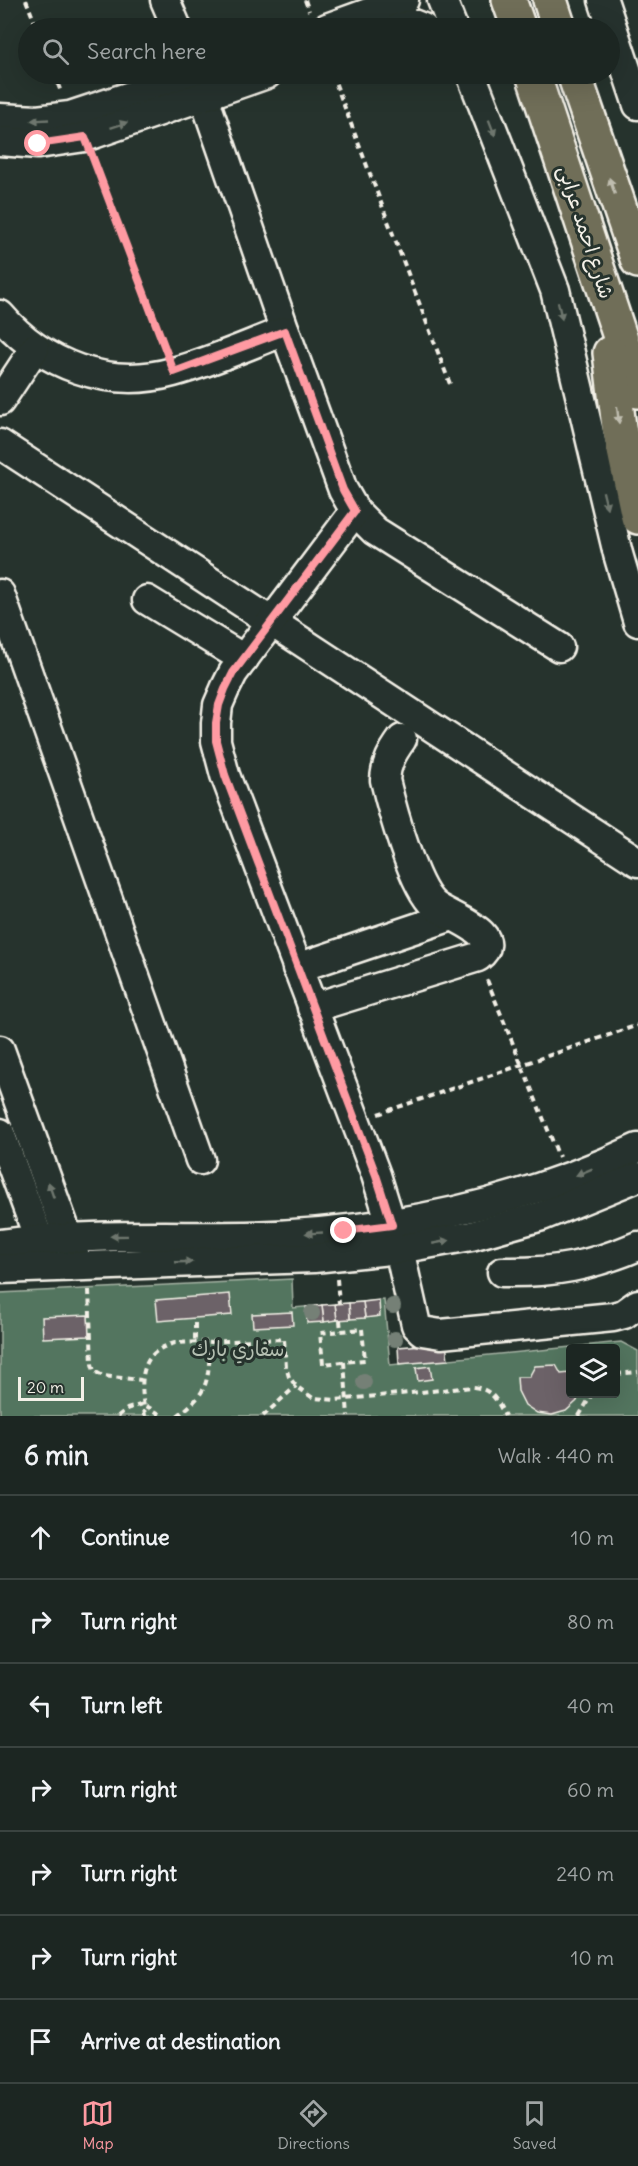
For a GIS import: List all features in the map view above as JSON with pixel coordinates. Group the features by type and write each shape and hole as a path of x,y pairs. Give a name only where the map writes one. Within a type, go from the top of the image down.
{"highway":[{"path":"509,0 515,18"},
{"path":"549,0 555,18"},
{"name":"شارع احمد عرابى","path":"537,84 638,391"},
{"name":"شارع احمد عرابى","path":"577,84 638,261"},
{"path":"607,294 611,361 620,427 638,517"}],"street":[{"path":"165,0 173,18"},
{"path":"354,18 404,0"},
{"path":"442,0 449,18"},
{"path":"603,0 609,18"},
{"path":"620,51 638,105"},
{"path":"0,118 37,120 70,116 181,84"},
{"path":"0,141 38,144 85,137 188,84"},
{"path":"200,84 285,331 343,490 355,511 375,531 559,646"},
{"path":"475,84 555,290 618,554 638,622"},
{"path":"0,315 22,339 35,348 67,366 101,376 138,377 174,372 285,331"},
{"path":"0,401 35,348"},
{"path":"0,444 638,862"},
{"path":"355,511 233,673 219,705 216,741 225,775 355,1122 395,1237 416,1324 423,1331 441,1334 633,1315"},
{"path":"0,594 200,1160"},
{"path":"147,600 244,659"},
{"path":"312,1008 478,957 486,949 487,943 480,932 434,905 419,886 385,780 385,768 390,755 402,739"},
{"path":"297,968 452,916"},
{"path":"0,1050 68,1239 83,1265"},
{"path":"0,1133 44,1253"},
{"path":"0,1244 44,1253 83,1265 314,1258 395,1237 481,1206 567,1179 638,1148"},
{"path":"0,1269 44,1253 68,1239 344,1231 395,1237 471,1236 542,1216 638,1177"},
{"path":"502,1272 538,1273 564,1269 590,1263 638,1246"}],"path":[{"path":"26,0 33,18"},
{"path":"336,84 450,384"},
{"path":"85,137 174,372"},
{"path":"478,957 567,1179"},
{"path":"355,1122 638,1025"},
{"path":"83,1265 93,1369 103,1376 141,1380"},
{"path":"340,1320 341,1331"},
{"path":"195,1323 195,1342"},
{"path":"362,1329 365,1360 323,1364 321,1333 341,1331 362,1329"},
{"path":"145,1416 141,1380 145,1367 156,1351 175,1343 284,1338 286,1367 296,1386 314,1398 347,1399 480,1388 492,1393 505,1416"},
{"path":"177,1416 194,1404 205,1388 211,1341"},
{"path":"344,1362 348,1416"},
{"path":"620,1374 638,1372"},
{"path":"263,1416 296,1386"},
{"path":"579,1416 590,1398"},
{"path":"117,1416 127,1409 143,1404 163,1416"}],"green space":[{"name":"سفاري بارك","path":"292,1279 293,1308 384,1300 390,1365 566,1347 566,1398 620,1398 620,1344 601,1344 621,1342 638,1351 638,1416 0,1416 0,1293"}],"building":[{"path":"230,1294 232,1315 158,1321 156,1300"},
{"path":"379,1300 380,1316 365,1318 363,1302"},
{"path":"363,1302 365,1318 350,1319 349,1303"},
{"path":"349,1303 350,1319 337,1320 335,1304"},
{"path":"335,1304 337,1320 324,1322 322,1305"},
{"path":"322,1305 324,1322 307,1323 306,1307"},
{"path":"292,1312 293,1325 253,1327 252,1314"},
{"path":"88,1315 89,1336 43,1338 42,1317"},
{"path":"446,1343 448,1360 399,1364 398,1347"},
{"path":"556,1365 561,1374 566,1373 566,1398 578,1398 577,1401 566,1411 552,1415 537,1413 525,1405 518,1391 517,1377 529,1377 535,1366"},
{"path":"430,1366 432,1379 418,1381 416,1368"}],"route":[{"path":"38,144 85,137 174,372 285,331 343,490 355,511 233,673 219,705 216,723 219,759 376,1175 392,1225 344,1231"}]}
